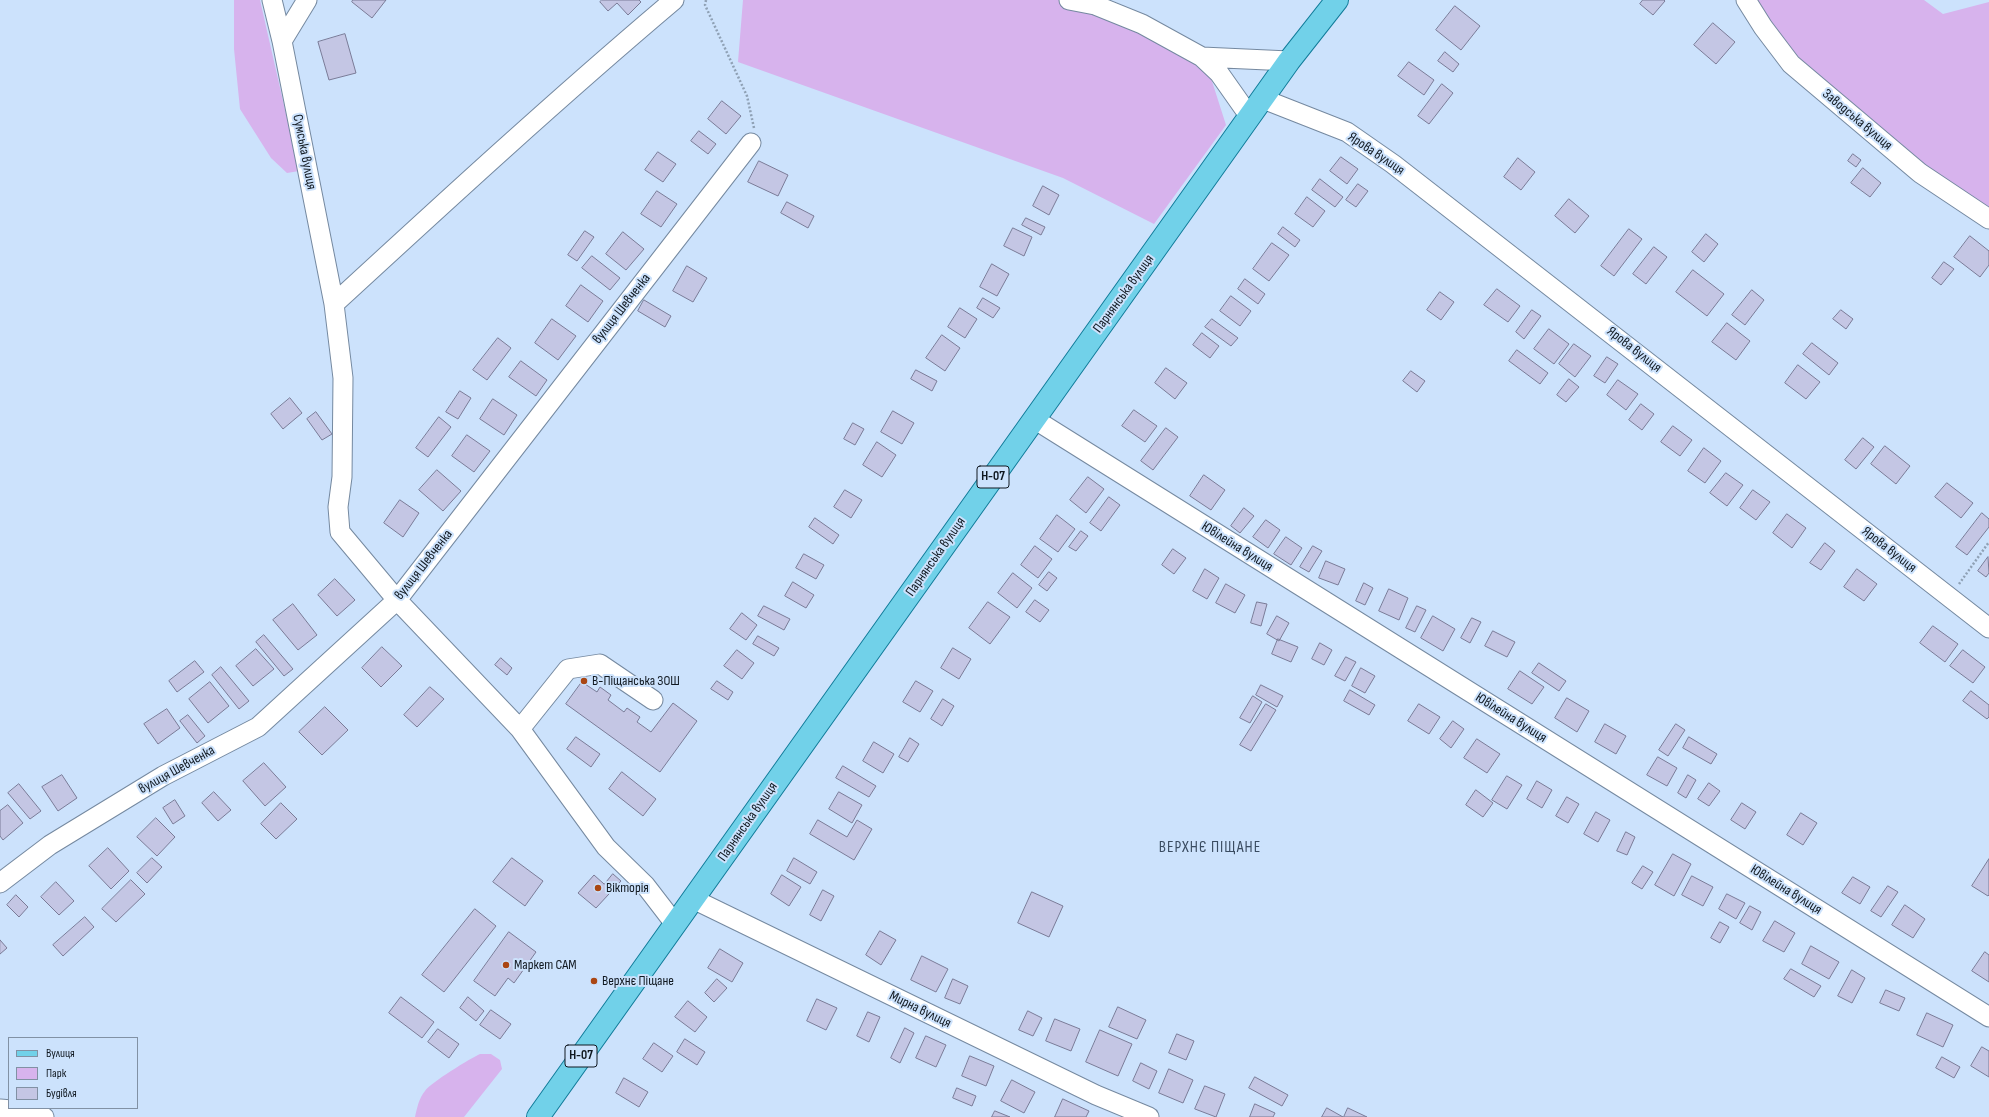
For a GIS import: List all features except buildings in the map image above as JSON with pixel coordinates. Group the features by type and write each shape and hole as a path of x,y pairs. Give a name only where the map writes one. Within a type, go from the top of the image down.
{"main road":[{"name":"Парнянська вулиця","path":"538,1117 1289,61 1336,0"}],"street":[{"name":"Сумська вулиця","path":"272,0 282,41 334,304 343,378 342,477 338,507 340,532 396,600 520,729 606,847 645,885 675,924"},
{"path":"282,41 307,0"},
{"path":"334,304 484,166 601,62 674,0"},
{"path":"1069,0 1096,5 1142,24 1202,57 1257,108"},
{"name":"Заводська вулиця","path":"1746,0 1763,27 1791,64 1920,173 1989,219"},
{"path":"1202,57 1289,61"},
{"name":"Ярова вулиця","path":"1257,108 1347,132 1393,164 1989,628"},
{"name":"вулиця Шевченка","path":"0,883 50,845 163,776 258,727 396,600 751,143"},
{"name":"Ювілейна вулиця","path":"1034,420 1989,1017"},
{"path":"520,729 568,669 600,664 652,700"},
{"name":"Мирна вулиця","path":"693,899 1096,1095 1149,1117"},
{"path":"0,1109 36,1112 44,1117"}],"path":[{"path":"706,0 706,5 748,96 754,130 751,143"},
{"path":"1949,596 1989,542"}],"green space":[{"path":"234,0 260,0 299,171 287,173 271,158 240,109 234,49"},
{"path":"743,0 1069,0 1142,24 1210,75 1226,125 1154,224 1063,178 738,62"},
{"path":"1746,0 1924,0 1943,14 1989,2 1989,219 1830,98"},
{"path":"480,1054 491,1054 500,1060 502,1069 464,1117 415,1117 420,1100 428,1087 468,1060"}],"place":[{"name":"В-Піщанська ЗОШ","path":"584,681"},
{"name":"Вікторія","path":"598,888"},
{"name":"Маркет САМ","path":"506,965"},
{"name":"Верхнє Піщане","path":"594,981"}],"district":[{"name":"ВЕРХНЄ ПІЩАНЕ","path":"1210,848"}]}
